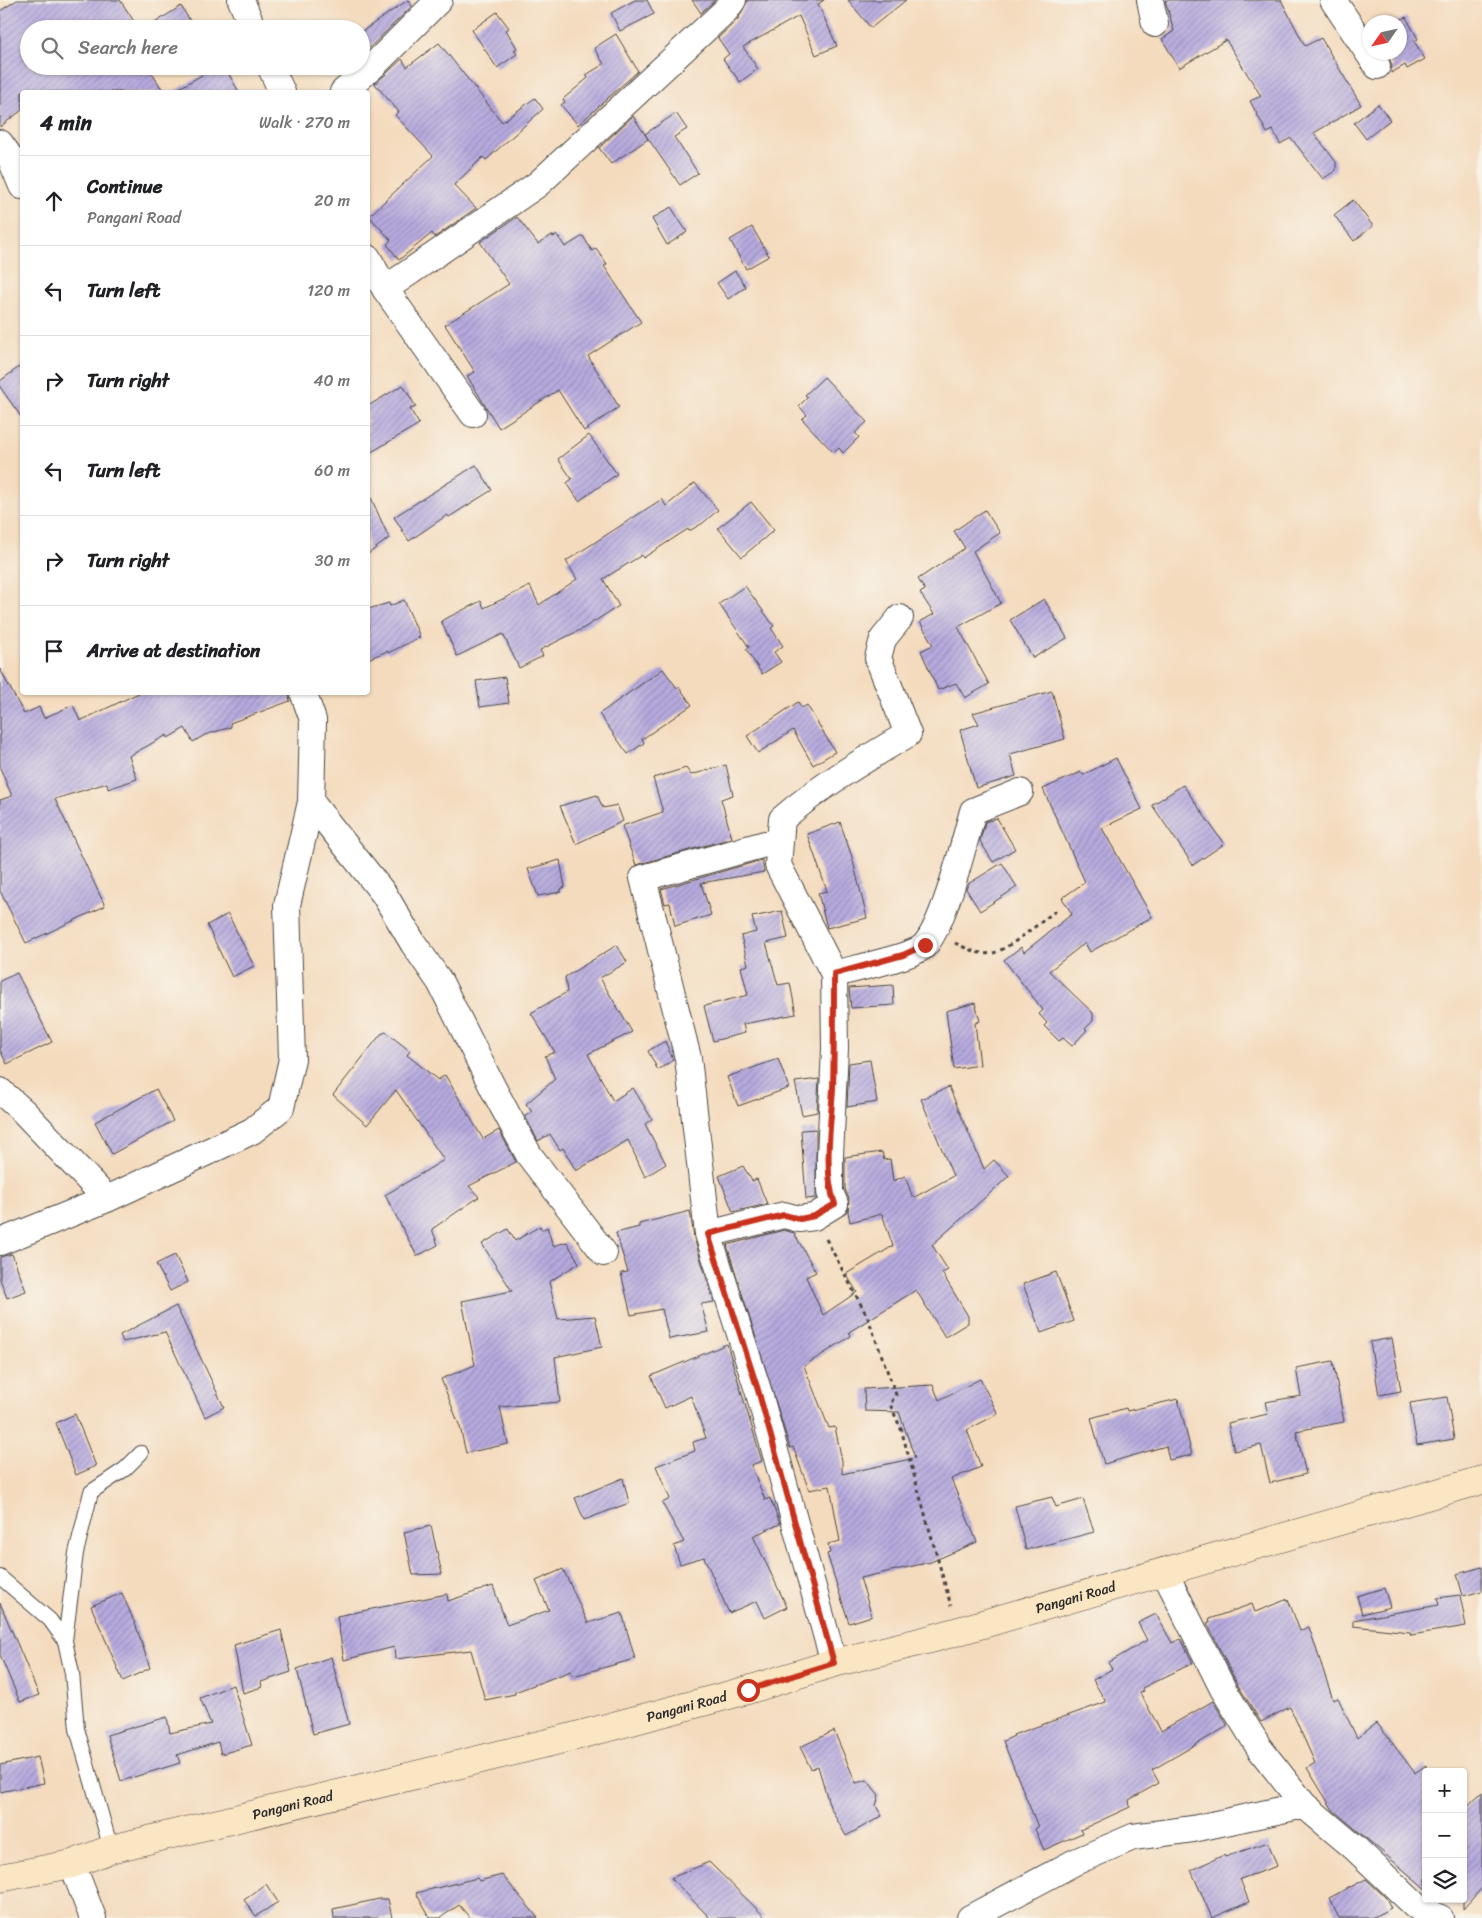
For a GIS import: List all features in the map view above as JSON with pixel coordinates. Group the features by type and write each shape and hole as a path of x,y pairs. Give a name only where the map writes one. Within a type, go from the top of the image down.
{"main road":[{"name":"Pangani Road","path":"0,1878 72,1864 111,1849 572,1737 748,1690 834,1663 958,1631 1164,1570 1482,1480"}],"street":[{"path":"241,0 250,20"},
{"path":"370,69 439,0"},
{"path":"385,288 538,184 726,10 733,0"},
{"path":"1333,0 1377,66"},
{"path":"274,75 281,90"},
{"path":"345,90 363,75"},
{"path":"0,143 10,157 20,181"},
{"path":"370,262 385,288 473,414"},
{"path":"708,1234 784,1215 800,1219 814,1216 835,1204 830,1192 835,1048 834,974 778,865 779,843 782,819 802,801 908,734 878,658 883,639 900,618"},
{"path":"0,1242 107,1199 252,1131 281,1108 292,1059 287,905 311,802 313,720 304,695"},
{"path":"834,974 903,955 925,945 941,916 973,811 1020,792"},
{"path":"311,802 384,894 413,943 440,982 529,1155 604,1253"},
{"path":"779,843 765,844 643,878 688,1058 708,1234 758,1390 834,1663"},
{"path":"0,1091 22,1111 107,1199"},
{"path":"1164,1570 1223,1689 1260,1749 1304,1805 1355,1848 1416,1906 1440,1918"},
{"path":"970,1918 1075,1862 1133,1837 1193,1828 1304,1805"},
{"path":"72,1864 93,1918"}],"lane":[{"path":"111,1849 77,1729 72,1673 65,1641 76,1553 91,1492 125,1469 141,1453"},
{"path":"0,1577 50,1620 65,1641"}],"path":[{"path":"925,945 952,942 970,950 992,953 1009,944 1058,909"},
{"path":"814,1216 868,1318 896,1396 890,1404 901,1429 958,1631"}],"building":[{"path":"17,0 120,0 133,20 20,20 20,75 153,75 163,90 20,90 20,112 0,127 0,11"},
{"path":"408,0 412,6 370,47 370,26"},
{"path":"635,0 647,0 654,14 620,31 611,13"},
{"path":"692,0 715,0 701,13"},
{"path":"748,0 824,0 818,4 837,46 816,55 799,16 743,47 758,69 740,82 723,59 729,54 718,38 738,19"},
{"path":"848,0 906,0 871,28"},
{"path":"1165,0 1281,0 1305,46 1321,38 1361,105 1314,133 1336,162 1336,170 1323,179 1291,138 1280,144 1273,130 1267,133 1250,101 1261,96 1226,40 1179,68 1162,39 1174,31"},
{"path":"181,6 190,20 159,20"},
{"path":"497,12 509,28 506,30 517,48 514,50 517,54 497,68 472,30"},
{"path":"1407,19 1418,39 1414,41 1425,59 1407,69 1405,65 1391,73 1392,65 1390,60 1407,60"},
{"path":"616,34 638,71 578,125 561,105 565,102 563,99 588,78 586,75 604,64 594,48"},
{"path":"439,43 502,122 535,98 543,109 486,160 483,157 454,185 476,208 435,237 432,233 399,260 387,244 391,240 370,215 433,156 395,115 399,112 375,84 402,59 407,67"},
{"path":"202,75 229,75 238,90 176,90"},
{"path":"1378,104 1390,120 1366,139 1354,123"},
{"path":"676,113 687,129 674,137 698,173 680,185 645,134"},
{"path":"633,116 648,139 611,164 599,148"},
{"path":"1353,200 1373,226 1354,241 1334,215"},
{"path":"671,207 687,232 667,245 652,219"},
{"path":"517,217 538,244 552,235 553,237 557,235 565,247 583,236 592,251 596,248 607,264 604,266 641,322 588,356 619,407 584,431 558,390 499,428 467,376 475,372 445,325 509,284 480,242"},
{"path":"752,227 769,256 746,269 730,240"},
{"path":"735,271 746,287 728,299 717,283"},
{"path":"20,366 20,415 0,387 0,381"},
{"path":"824,377 867,422 855,433 859,437 843,453 839,448 834,453 802,419 807,415 799,406 808,397 805,395"},
{"path":"403,385 416,407 410,409 419,424 370,453 370,405"},
{"path":"589,435 617,474 579,501 567,483 572,479 558,459"},
{"path":"476,465 492,490 449,517 447,515 409,541 394,517"},
{"path":"695,483 718,510 703,523 689,531 688,529 643,558 642,555 603,579 619,606 582,629 540,650 543,656 519,668 503,634 457,656 441,621 481,601 484,608 530,586 539,605 577,579 566,561 662,499 666,506"},
{"path":"370,495 389,538 370,552"},
{"path":"751,502 774,530 742,557 718,528"},
{"path":"985,510 1000,533 973,551 1001,603 958,627 989,684 965,698 956,683 938,690 921,651 933,645 920,622 934,614 920,593 925,590 918,579 965,548 954,531"},
{"path":"745,586 774,626 771,628 783,646 774,652 781,662 762,674 746,649 749,647 719,604"},
{"path":"1044,599 1067,638 1033,658 1010,620"},
{"path":"404,600 420,637 388,653 387,651 370,658 370,608 389,603 390,606"},
{"path":"0,669 24,714 39,707 44,718 73,705 80,721 135,695 289,695 290,701 230,723 231,727 205,735 193,742 185,728 168,738 167,735 129,756 137,779 108,789 107,783 55,799 105,906 26,943 0,891 0,800 12,796 0,768"},
{"path":"663,669 692,705 642,739 644,743 628,754 599,714"},
{"path":"505,677 509,703 480,707 476,681"},
{"path":"1052,691 1065,739 1010,754 1016,776 976,788 960,730 979,724 973,713"},
{"path":"798,702 802,708 807,705 835,752 813,765 793,730 758,753 747,736"},
{"path":"1116,758 1142,809 1102,828 1152,917 1090,952 1085,943 1049,971 1093,1013 1093,1021 1072,1046 1063,1038 1059,1041 1044,1026 1047,1023 1039,1014 1043,1010 1004,960 1021,947 1024,952 1072,914 1062,898 1085,882 1043,789 1081,772 1083,775"},
{"path":"726,765 733,795 721,799 732,838 636,865 622,826 663,812 653,778 686,768 691,775"},
{"path":"1183,785 1224,844 1193,865 1152,805"},
{"path":"597,795 603,808 617,805 623,821 576,844 560,806"},
{"path":"997,818 1015,849 993,862 980,841 985,822"},
{"path":"840,822 852,857 867,918 827,928 818,893 827,891 807,834"},
{"path":"560,860 565,887 561,889 561,892 538,896 528,869"},
{"path":"762,860 764,872 701,883 711,915 675,926 670,903 665,904 661,889"},
{"path":"1002,863 1017,887 980,911 966,889 968,884"},
{"path":"782,911 788,938 766,943 778,985 790,983 796,1014 743,1024 745,1033 713,1041 704,1006 748,995 741,967 748,965 741,936 756,932 752,917"},
{"path":"228,914 254,966 232,977 207,925"},
{"path":"617,945 627,962 600,978 632,1032 588,1054 613,1101 633,1088 652,1119 645,1124 666,1164 645,1177 628,1140 576,1171 563,1148 560,1150 550,1134 538,1141 525,1116 532,1112 526,1104 555,1079 545,1056 555,1052 531,1013 567,992 565,977"},
{"path":"17,973 52,1042 7,1064 0,1050 0,981"},
{"path":"893,985 894,1005 851,1008 849,988"},
{"path":"975,1003 980,1021 975,1023 980,1065 954,1069 946,1011"},
{"path":"386,1032 410,1051 407,1055 438,1080 445,1075 483,1139 499,1130 516,1162 469,1186 479,1197 432,1229 438,1245 417,1256 385,1195 444,1160 396,1090 367,1125 333,1095 381,1034"},
{"path":"665,1041 673,1060 658,1070 648,1051"},
{"path":"778,1059 789,1088 738,1106 727,1077"},
{"path":"870,1060 877,1102 847,1107 849,1063"},
{"path":"819,1079 817,1112 802,1115 795,1082"},
{"path":"949,1087 984,1169 994,1160 1009,1176 932,1245 948,1270 942,1273 968,1316 968,1323 945,1337 916,1290 849,1332 851,1336 804,1366 829,1428 835,1427 842,1461 842,1474 915,1458 899,1412 865,1411 864,1389 933,1385 939,1400 980,1379 998,1414 967,1430 981,1467 951,1479 977,1542 931,1562 860,1578 872,1616 849,1623 827,1554 830,1553 828,1544 840,1541 830,1486 809,1490 793,1447 790,1448 727,1245 784,1230 794,1233 816,1272 806,1277 823,1315 857,1292 846,1274 893,1246 882,1214 850,1222 848,1212 849,1199 845,1189 845,1157 882,1152 884,1160 890,1159 893,1181 905,1176 913,1198 953,1176 921,1099"},
{"path":"156,1089 173,1121 112,1154 95,1122"},
{"path":"816,1129 816,1198 806,1199 801,1130"},
{"path":"743,1166 752,1181 757,1179 767,1204 733,1212 719,1176"},
{"path":"690,1211 694,1238 714,1302 701,1304 709,1332 669,1339 662,1309 631,1315 621,1273 628,1272 616,1233 639,1227 639,1224"},
{"path":"540,1226 542,1230 547,1227 553,1246 567,1242 579,1263 549,1282 558,1319 595,1316 602,1347 555,1357 560,1402 500,1407 508,1444 466,1453 460,1427 441,1379 475,1365 462,1301 512,1291 482,1244 508,1229 515,1241"},
{"path":"12,1254 26,1291 7,1298 0,1279 0,1257"},
{"path":"175,1255 188,1282 170,1291 156,1264"},
{"path":"1056,1272 1074,1321 1041,1333 1023,1284"},
{"path":"176,1306 224,1407 205,1417 165,1332 123,1342 120,1335"},
{"path":"1392,1338 1401,1391 1379,1395 1370,1342"},
{"path":"727,1344 762,1461 751,1465 765,1500 770,1498 780,1524 753,1536 787,1607 765,1618 757,1601 729,1613 704,1557 680,1564 674,1546 684,1542 662,1503 670,1499 656,1466 695,1451 693,1442 706,1438 691,1396 665,1408 651,1376"},
{"path":"1333,1361 1344,1422 1296,1431 1306,1474 1270,1483 1261,1445 1234,1451 1228,1423 1268,1414 1265,1402 1301,1396 1296,1368"},
{"path":"1447,1397 1454,1439 1417,1445 1410,1403"},
{"path":"1178,1399 1192,1455 1169,1460 1166,1446 1104,1464 1091,1418 1126,1408 1127,1411"},
{"path":"75,1414 96,1466 76,1475 56,1423"},
{"path":"623,1478 629,1503 584,1520 575,1498"},
{"path":"1052,1497 1056,1507 1083,1499 1094,1532 1026,1550 1015,1506"},
{"path":"431,1526 442,1574 413,1575 404,1532"},
{"path":"1482,1567 1482,1591 1463,1596 1457,1574"},
{"path":"563,1569 588,1623 622,1613 635,1659 573,1676 571,1671 515,1692 515,1694 485,1700 471,1650 395,1659 394,1647 344,1660 337,1616 447,1594 448,1601 493,1586 507,1625 549,1610 536,1581"},
{"path":"1384,1588 1390,1607 1362,1614 1357,1596"},
{"path":"122,1593 136,1626 150,1668 123,1681 91,1606"},
{"path":"1460,1595 1466,1626 1411,1635 1410,1632 1353,1626 1353,1620 1439,1605 1437,1598"},
{"path":"1288,1599 1300,1631 1309,1627 1333,1700 1338,1698 1357,1738 1377,1723 1415,1773 1426,1765 1426,1768 1422,1768 1422,1886 1333,1810 1307,1768 1315,1763 1290,1707 1261,1722 1236,1682 1207,1623 1210,1622 1209,1619 1252,1604 1255,1612"},
{"path":"0,1603 39,1695 20,1702 0,1655"},
{"path":"1156,1614 1172,1643 1181,1639 1193,1663 1142,1688 1144,1691 1140,1693 1161,1731 1213,1701 1228,1726 1152,1770 1159,1783 1129,1800 1130,1807 1080,1830 1082,1833 1044,1850 1035,1829 1038,1827 1003,1741 1013,1735 1106,1702 1093,1680 1112,1669 1108,1663 1147,1640 1138,1623"},
{"path":"281,1630 291,1672 261,1682 262,1687 243,1693 234,1645"},
{"path":"331,1657 349,1724 313,1734 297,1669"},
{"path":"233,1685 252,1745 221,1754 218,1742 177,1755 180,1763 121,1781 107,1735 167,1717 170,1733 211,1724 200,1698"},
{"path":"834,1731 856,1783 867,1780 879,1795 876,1806 882,1816 846,1836 830,1807 818,1766 811,1769 800,1747"},
{"path":"38,1757 44,1783 0,1792 0,1765"},
{"path":"1482,1792 1482,1888 1463,1909 1463,1903 1467,1903 1467,1806"},
{"path":"1268,1842 1277,1866 1240,1879 1249,1902 1212,1918 1191,1870 1224,1855 1225,1857"},
{"path":"709,1862 766,1918 710,1918 671,1878"},
{"path":"502,1875 538,1918 470,1918 459,1905 440,1918 430,1918 416,1893 477,1878 479,1881"},
{"path":"1366,1879 1386,1898 1391,1908 1371,1918 1339,1918 1329,1898"},
{"path":"266,1884 278,1902 256,1916 244,1900"},
{"path":"379,1899 388,1899 392,1918 334,1918 333,1909"}],"route":[{"path":"748,1690 834,1663 758,1390 708,1234 784,1215 800,1219 814,1216 835,1204 830,1192 835,1048 834,974 903,955 925,945"}]}
